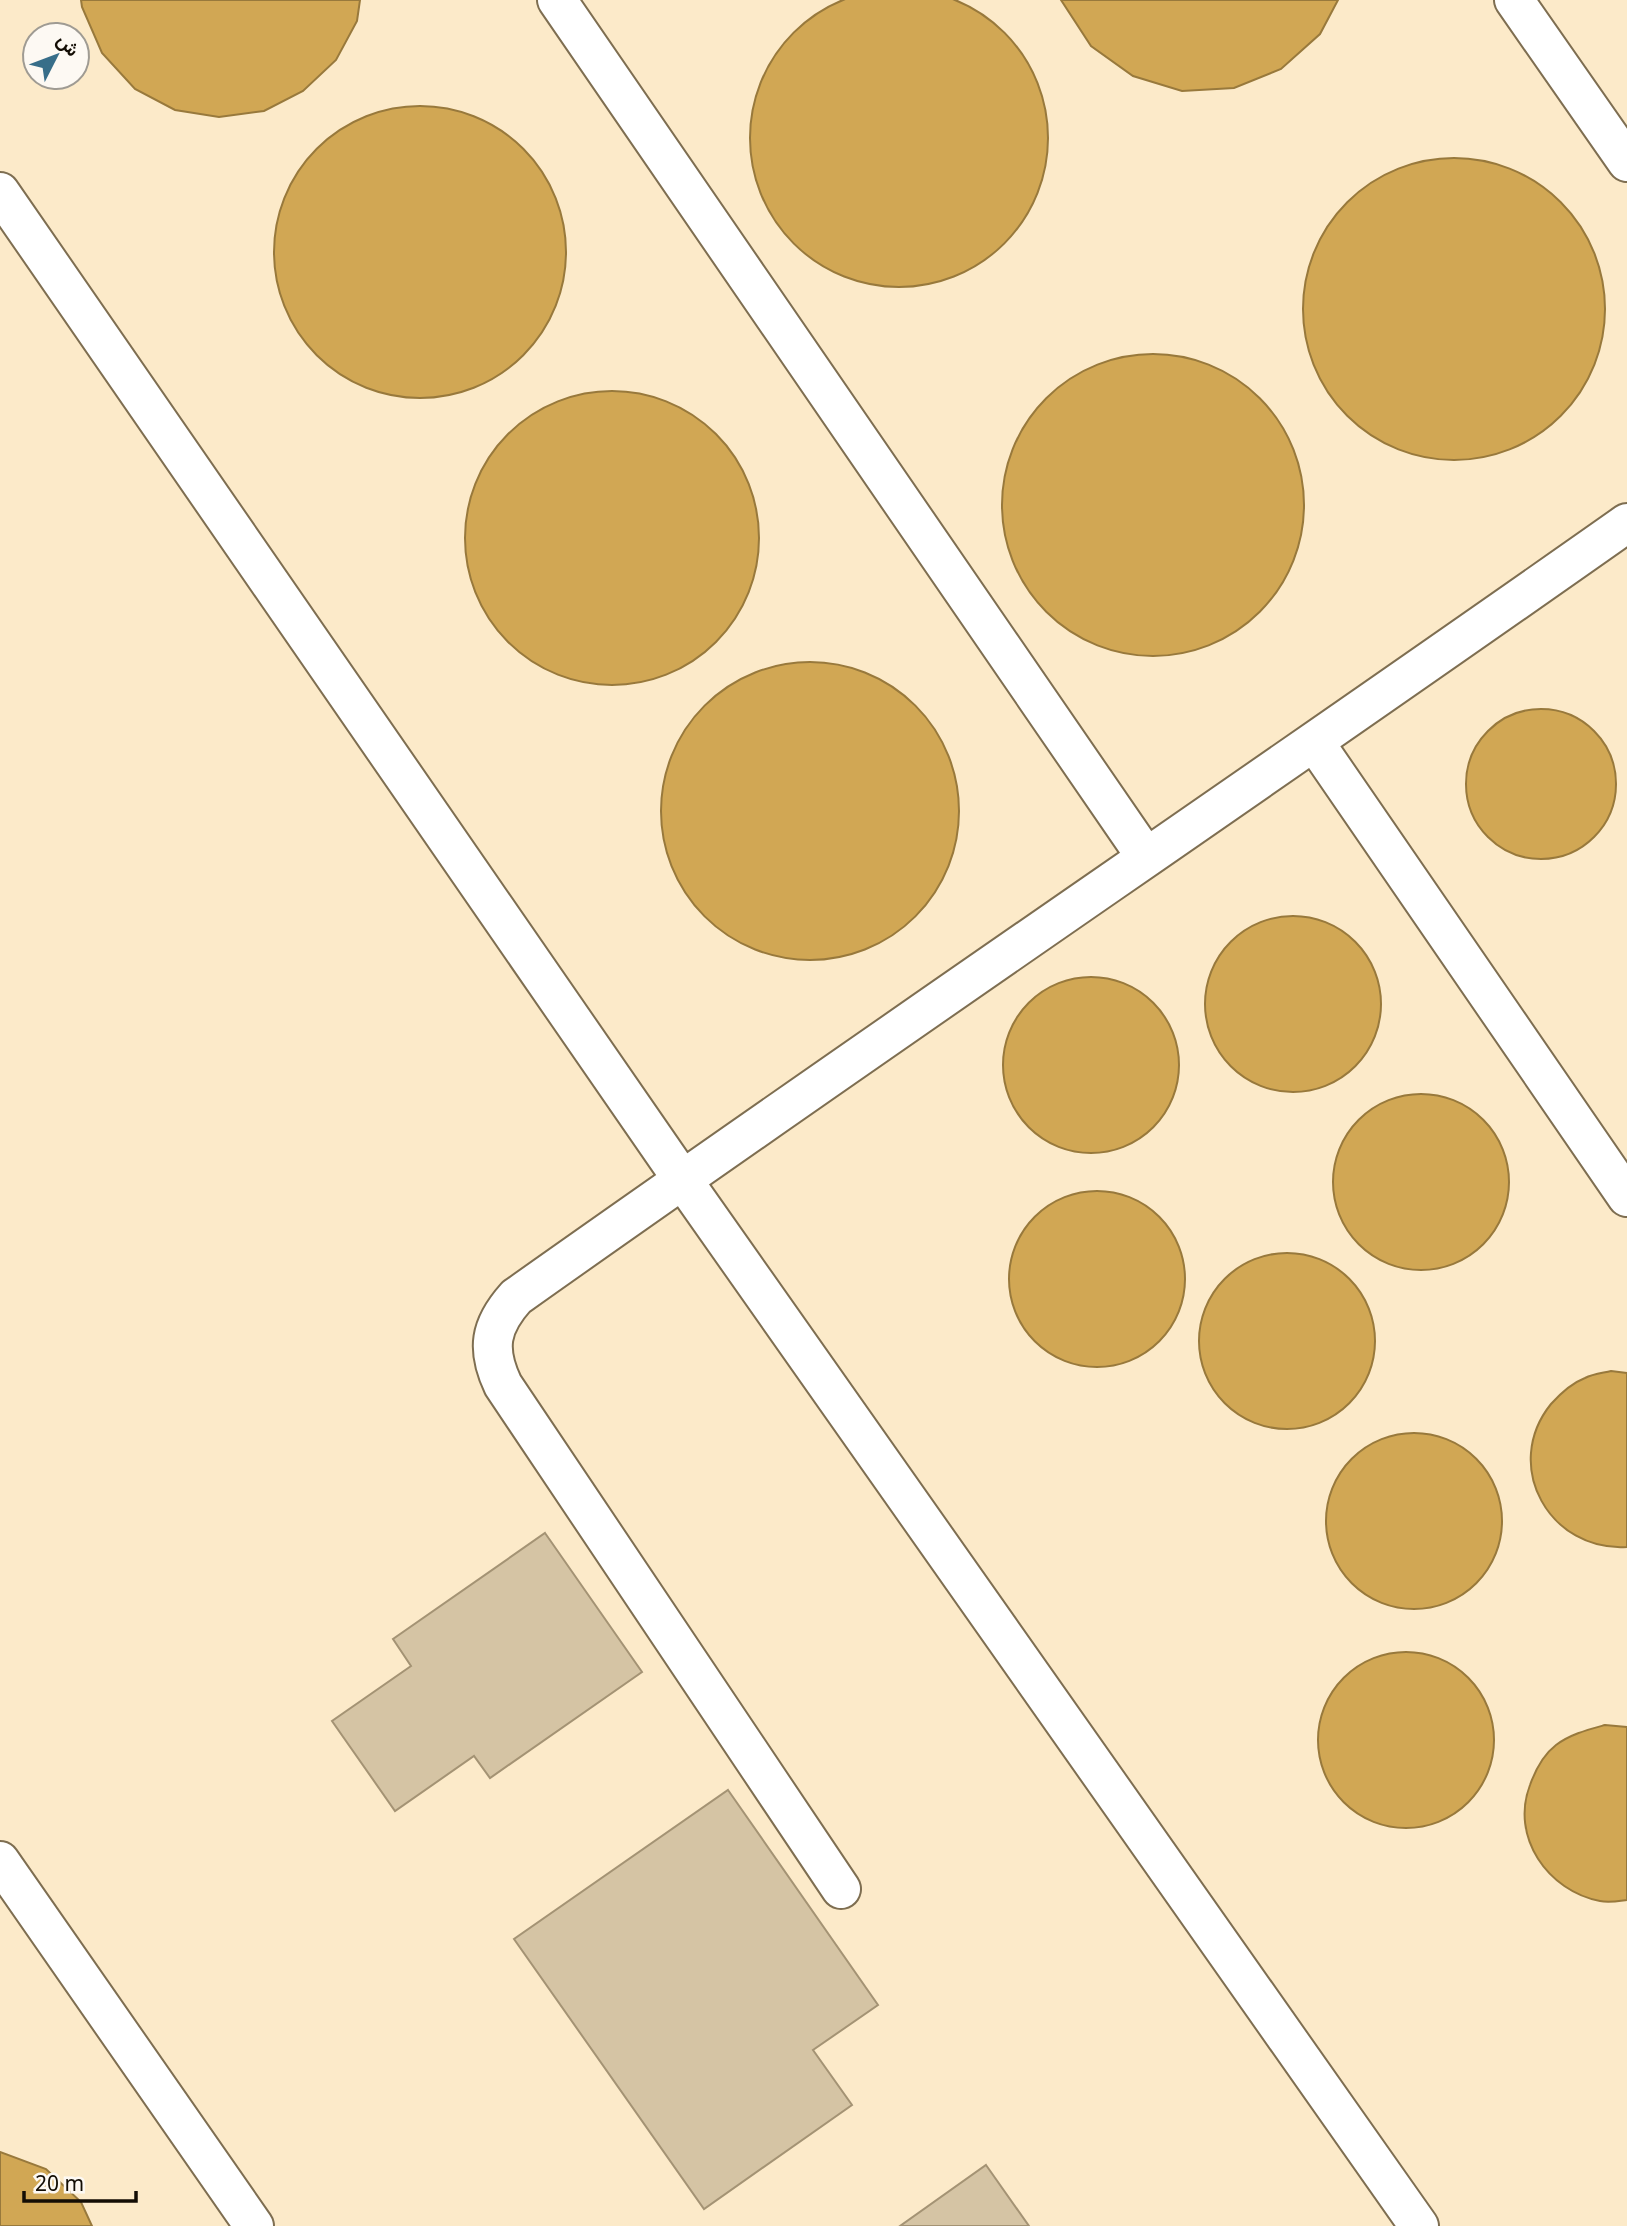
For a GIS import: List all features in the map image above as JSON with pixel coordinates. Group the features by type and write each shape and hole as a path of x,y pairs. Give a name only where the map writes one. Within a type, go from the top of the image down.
{"lane":[{"path":"557,0 1146,857"},
{"path":"1514,0 1627,162"},
{"path":"0,192 682,1179 1419,2226"},
{"path":"841,1889 503,1384 495,1367 492,1348 495,1329 503,1311 516,1297 682,1179 1315,743 1627,523"},
{"path":"1315,743 1627,1197"},
{"path":"0,1861 254,2226"}],"shaded area":[{"path":"884,-11 914,-11 942,-5 969,6 1005,32 1023,55 1037,81 1048,123 1048,153 1037,195 1023,221 1005,244 969,270 942,281 914,287 884,287 856,281 829,270 793,244 784,233 767,208 756,181 750,153 750,123 756,95 767,68 793,32 804,23 829,6 856,-5"},
{"path":"81,0 360,0 357,21 336,60 303,91 264,111 219,117 175,110 135,89 102,53 91,28 91,21 88,21"},
{"path":"1061,0 1338,0 1320,34 1281,69 1234,88 1182,91 1133,76 1091,46"},
{"path":"406,106 434,106 462,112 489,123 513,139 533,159 549,183 560,210 566,252 560,294 549,321 533,345 513,365 489,381 462,392 434,398 406,398 378,392 351,381 327,365 307,345 291,321 280,294 274,266 274,238 280,210 291,183 307,159 327,139 351,123 378,112"},
{"path":"1454,158 1483,161 1512,170 1538,184 1561,202 1579,225 1593,251 1602,280 1605,309 1602,338 1593,367 1579,393 1561,416 1538,434 1512,448 1483,457 1454,460 1425,457 1396,448 1370,434 1347,416 1329,393 1315,367 1306,338 1303,309 1306,280 1315,251 1329,225 1347,202 1370,184 1396,170 1425,161"},
{"path":"1153,354 1182,357 1211,366 1237,379 1260,398 1279,421 1292,447 1301,476 1304,505 1301,534 1292,563 1279,589 1260,612 1237,631 1211,644 1182,653 1153,656 1124,653 1095,644 1069,631 1046,612 1027,589 1014,563 1005,534 1002,505 1005,476 1014,447 1027,421 1046,398 1069,379 1095,366 1124,357"},
{"path":"612,391 641,394 668,402 694,416 716,434 734,456 748,482 756,509 759,538 756,567 748,594 734,620 716,642 694,660 668,674 641,682 612,685 583,682 556,674 530,660 508,642 490,620 476,594 468,567 465,538 468,509 476,482 490,456 508,434 530,416 556,402 583,394"},
{"path":"810,662 839,665 867,674 893,687 915,706 934,728 947,754 956,782 959,811 956,840 947,868 934,894 915,916 893,935 867,948 839,957 810,960 781,957 753,948 727,935 705,916 686,894 673,868 664,840 661,811 664,782 673,754 686,728 705,706 727,687 753,674 781,665"},
{"path":"1541,709 1570,714 1594,731 1611,755 1616,784 1611,813 1594,837 1570,854 1541,859 1512,854 1488,837 1471,813 1466,784 1471,755 1488,731 1512,714"},
{"path":"1293,916 1327,923 1355,942 1374,970 1381,1004 1374,1038 1355,1066 1327,1085 1293,1092 1259,1085 1231,1066 1212,1038 1205,1004 1212,970 1231,942 1259,923"},
{"path":"1091,977 1125,984 1153,1003 1172,1031 1179,1065 1172,1099 1153,1127 1125,1146 1091,1153 1057,1146 1029,1127 1010,1099 1003,1065 1010,1031 1029,1003 1057,984"},
{"path":"1421,1094 1455,1101 1483,1120 1502,1148 1509,1182 1502,1216 1483,1244 1455,1263 1421,1270 1387,1263 1359,1244 1340,1216 1333,1182 1340,1148 1359,1120 1387,1101"},
{"path":"1097,1191 1131,1198 1159,1217 1178,1245 1185,1279 1178,1313 1159,1341 1131,1360 1097,1367 1063,1360 1035,1341 1016,1313 1009,1279 1016,1245 1035,1217 1063,1198"},
{"path":"1287,1253 1321,1260 1349,1279 1368,1307 1375,1341 1368,1375 1349,1403 1321,1422 1287,1429 1253,1422 1225,1403 1206,1375 1199,1341 1206,1307 1225,1279 1253,1260"},
{"path":"1611,1371 1627,1373 1627,1547 1600,1545 1576,1535 1556,1520 1541,1501 1533,1478 1531,1453 1537,1428 1551,1404 1580,1380"},
{"path":"1414,1433 1448,1440 1476,1459 1495,1487 1502,1521 1495,1555 1476,1583 1448,1602 1414,1609 1380,1602 1352,1583 1333,1555 1326,1521 1333,1487 1352,1459 1380,1440"},
{"path":"1406,1652 1440,1659 1468,1678 1487,1706 1494,1740 1487,1774 1468,1802 1440,1821 1406,1828 1372,1821 1344,1802 1325,1774 1318,1740 1325,1706 1344,1678 1372,1659"},
{"path":"1605,1725 1627,1727 1627,1900 1610,1902 1581,1895 1550,1874 1538,1859 1525,1824 1525,1805 1530,1785 1547,1754 1567,1738"},
{"path":"0,2152 46,2169 81,2202 92,2226 0,2226"}],"building":[{"path":"545,1533 642,1672 490,1778 474,1756 395,1811 332,1721 411,1666 393,1639"},
{"path":"728,1790 878,2005 813,2050 852,2105 704,2209 514,1939"},
{"path":"986,2165 1029,2226 900,2226"}]}
